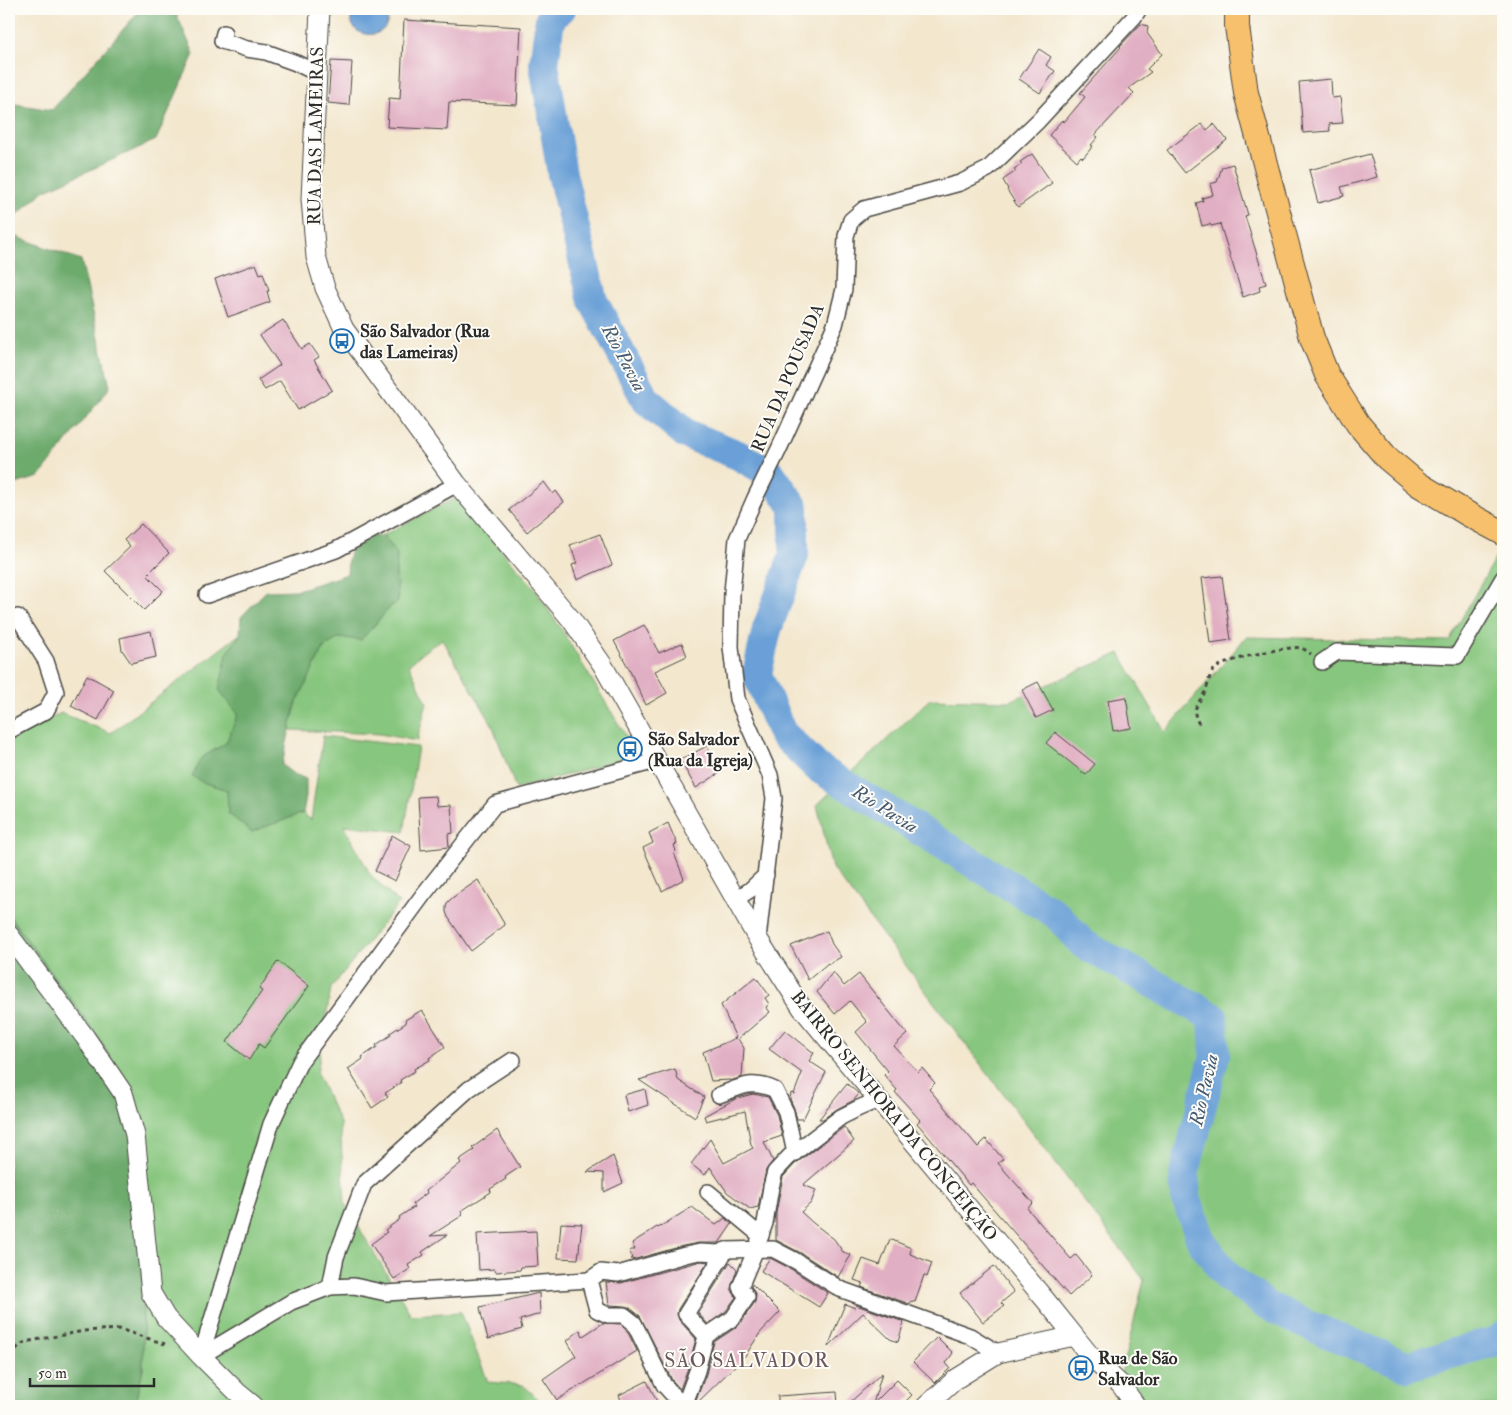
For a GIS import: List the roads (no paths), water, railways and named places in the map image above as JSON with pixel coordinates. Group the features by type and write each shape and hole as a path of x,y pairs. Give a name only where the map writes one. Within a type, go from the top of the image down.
{"main road":[{"path":"1237,9 1237,26 1246,93 1312,338 1327,375 1358,424 1387,458 1418,484 1503,533"}],"street":[{"name":"RUA DAS LAMEIRAS","path":"320,9 311,199 316,257 326,288 350,338 457,484 519,558"},
{"name":"RUA DA POUSADA","path":"758,939 774,798 770,776 737,699 731,647 732,592 737,539 754,498 779,449 835,325 844,289 846,236 851,220 864,209 960,183 988,169 1038,121 1134,17 1139,9"},
{"path":"224,33 222,40 247,49 266,52 317,73"},
{"path":"207,594 336,550 457,484"},
{"name":"BAIRRO SENHORA DA CONCEIÇÃO","path":"519,558 571,619 602,664 758,939 802,1008 1092,1358 1122,1385 1136,1406"},
{"path":"1322,662 1337,652 1457,656 1503,578"},
{"path":"9,731 46,711 56,692 46,661 18,617"},
{"path":"201,1356 271,1124 300,1062 423,895 495,804 656,760"},
{"path":"736,899 750,890 766,875"},
{"path":"9,935 85,1037 123,1093 135,1135 151,1293 166,1318 201,1356 254,1406"},
{"path":"330,1287 336,1256 364,1184 470,1089 513,1060"},
{"path":"719,1095 750,1084 766,1085 775,1090 786,1112 795,1153"},
{"path":"589,1280 597,1310 608,1315 624,1315 634,1323 664,1386 683,1406 697,1371 706,1336 733,1318 747,1297 740,1287 758,1243 775,1172 795,1153 841,1117 878,1100"},
{"path":"708,1192 758,1243 796,1261 840,1289 970,1336 998,1353"},
{"path":"201,1356 291,1302 330,1287 354,1286 386,1293 589,1280 601,1272 618,1274 685,1254 700,1252 719,1253 758,1243"},
{"path":"706,1336 686,1314 726,1250"},
{"path":"926,1406 956,1379 998,1353 1074,1336"}],"water":[{"path":"352,9 387,9 388,20 384,28 378,33 361,33 355,28 351,20"}],"waterway":[{"name":"Rio Pavia","path":"561,9 550,19 544,64 562,174 593,301 646,400 686,434 738,455 771,474 794,507 794,555 767,629 757,674 782,733 818,768 1056,914 1082,943 1213,1017 1215,1055 1184,1175 1186,1198 1202,1242 1228,1277 1266,1305 1305,1324 1408,1366 1500,1340 1503,1336"}],"place":[{"name":"São Salvador (Rua das Lameiras)","path":"342,341"},
{"name":"São Salvador (Rua da Igreja)","path":"630,749"},
{"name":"Rua de São Salvador","path":"1081,1368"}],"district":[{"name":"SÃO SALVADOR","path":"747,1360"}]}
